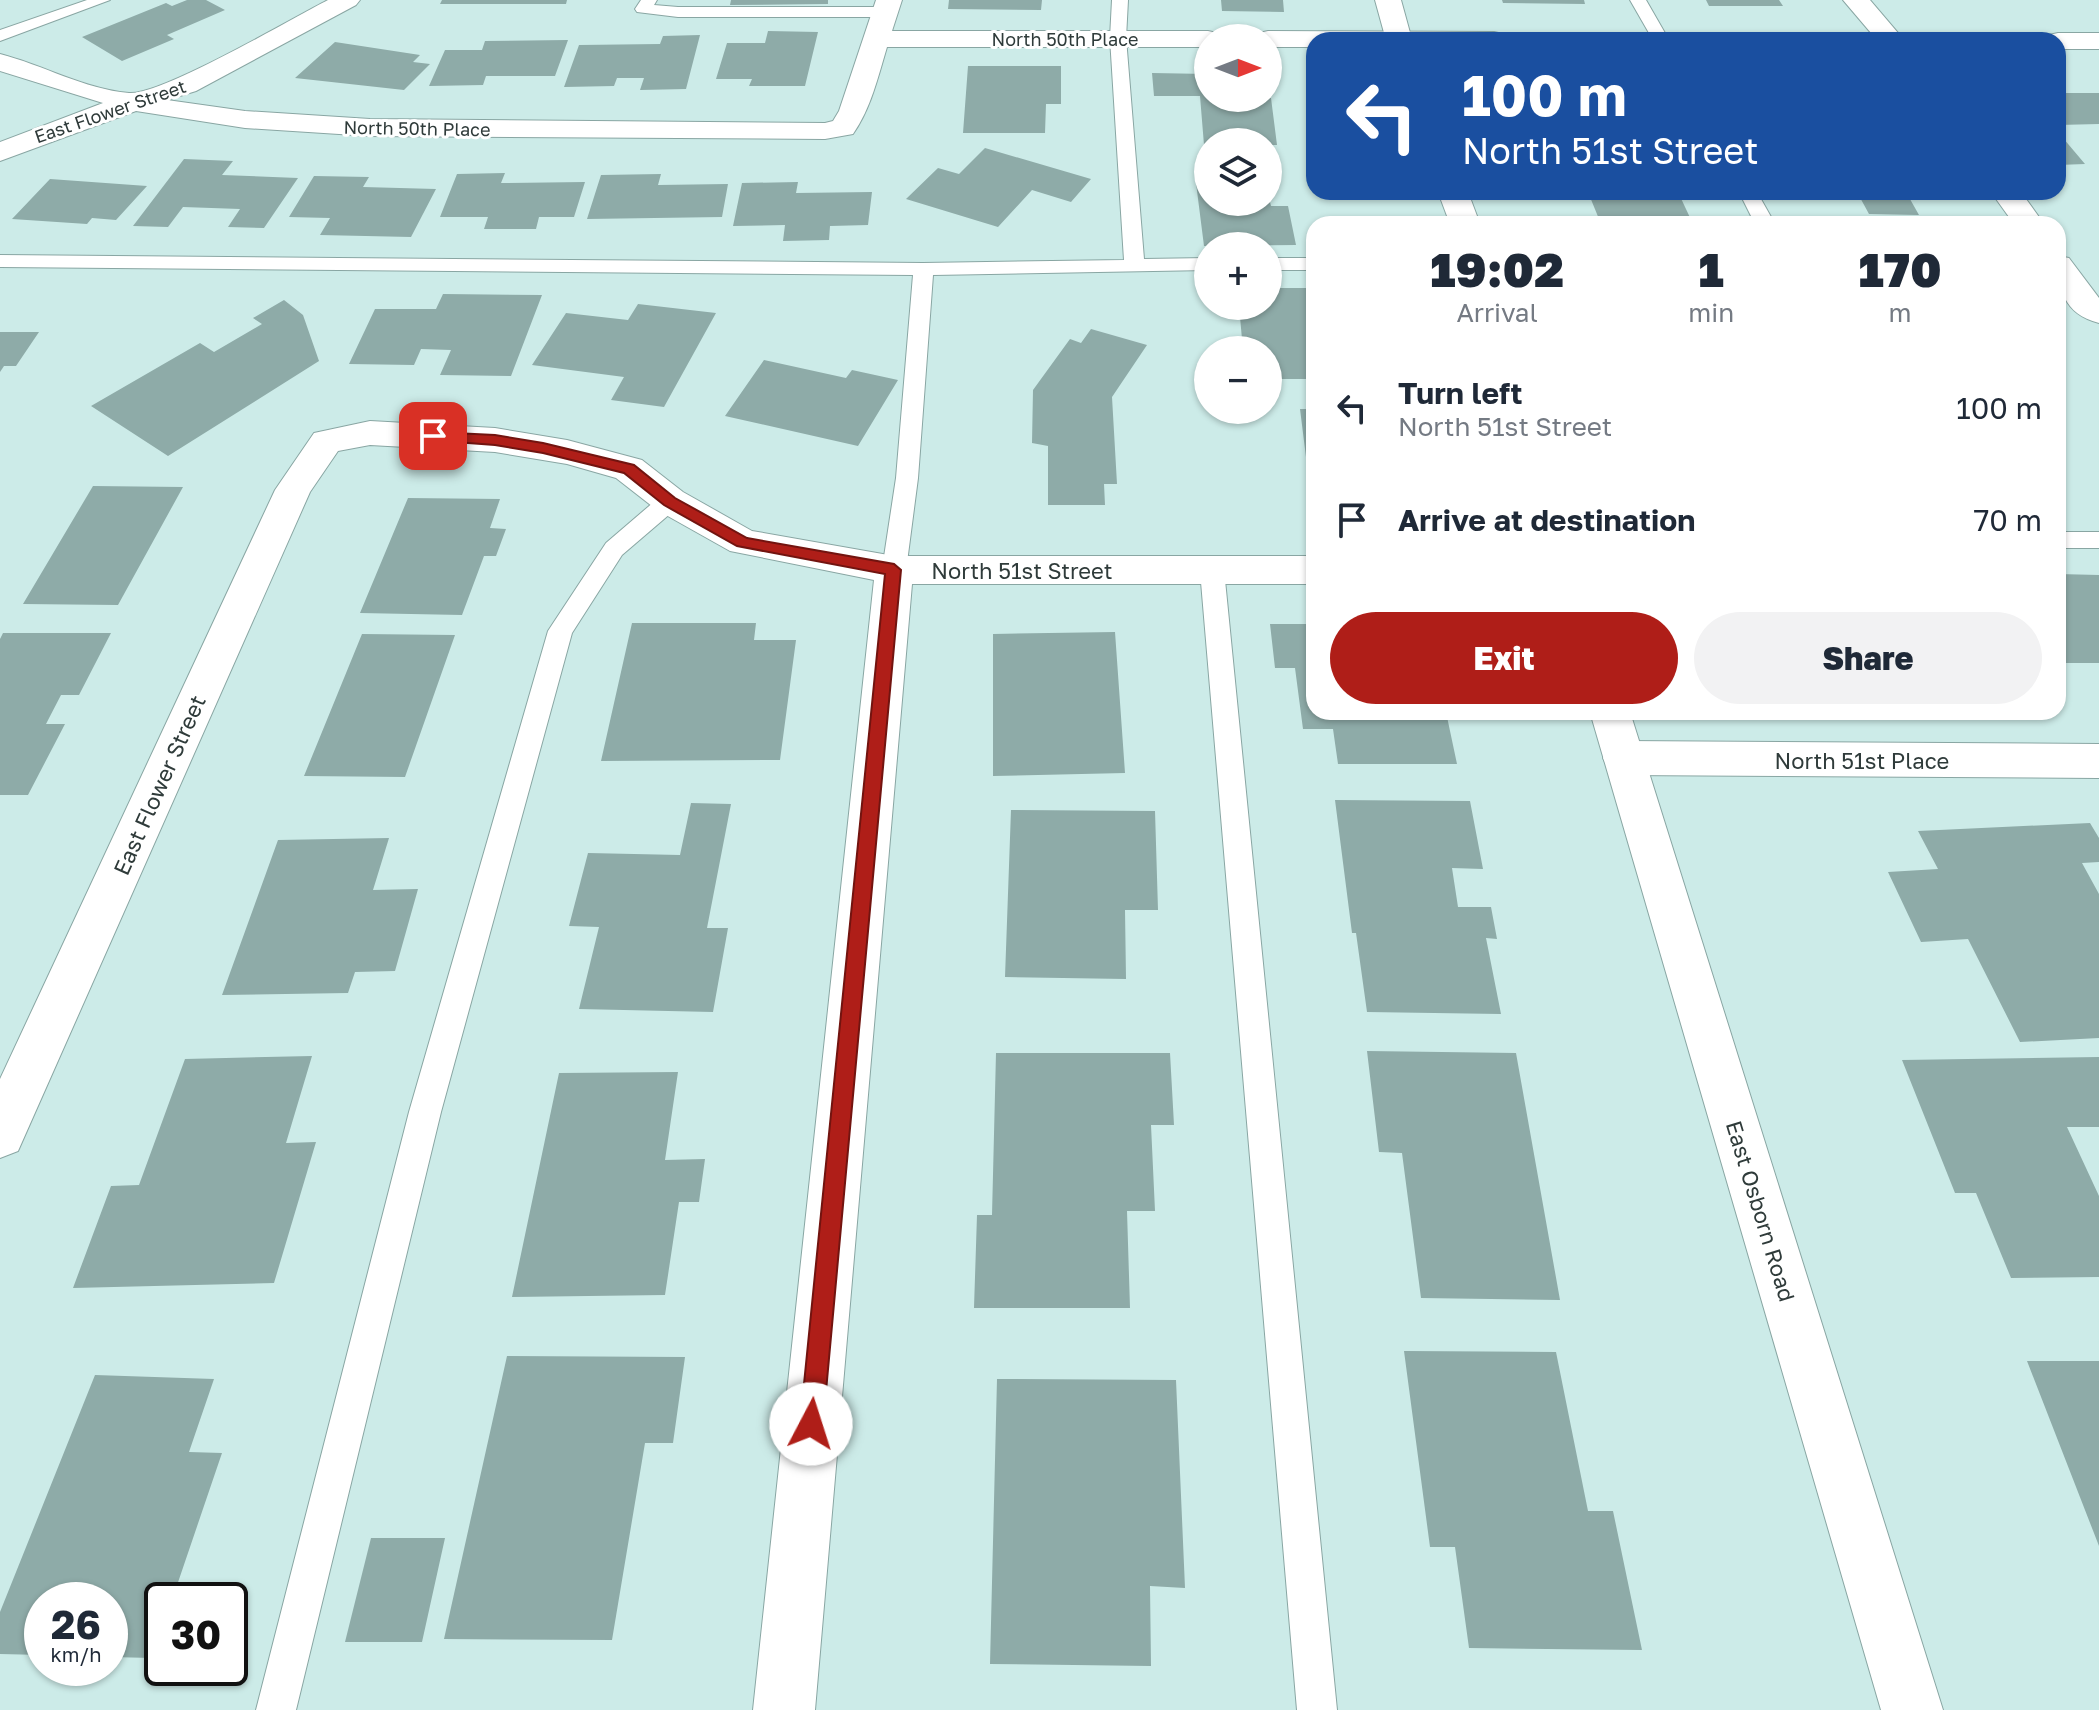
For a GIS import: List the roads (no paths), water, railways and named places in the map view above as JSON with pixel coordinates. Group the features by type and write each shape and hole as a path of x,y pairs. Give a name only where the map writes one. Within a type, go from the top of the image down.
{"street":[{"name":"East Flower Street","path":"0,152 81,120 186,85 347,0"},
{"path":"1388,0 1397,32"},
{"path":"1856,0 1884,32"},
{"path":"874,39 887,6"},
{"name":"North 50th Place","path":"0,62 51,83 135,103 245,122 350,128 810,131 843,128 853,111 874,39 1194,39"},
{"path":"1282,39 1306,39"},
{"path":"2066,41 2099,41"},
{"path":"2066,276 2085,303 2099,313"},
{"name":"North 51st Street","path":"326,441 370,433 495,440 567,452 629,469 670,501 743,542 894,570 1306,570"},
{"name":"East Flower Street","path":"0,1134 293,490 326,441"},
{"path":"784,1710 894,570"},
{"name":"North 51st Place","path":"1617,735 2099,761"},
{"name":"East Osborn Road","path":"1617,735 1912,1710"}],"lane":[{"path":"0,36 102,0"},
{"path":"649,0 643,9 678,12 887,6"},
{"path":"1120,0 1118,38 1134,264"},
{"path":"1638,0 1656,32"},
{"path":"0,261 923,269 1194,264"},
{"path":"1282,264 1306,264"},
{"path":"894,570 907,478 923,269"},
{"path":"276,1710 425,1112 560,631 614,549 670,501"},
{"path":"2066,540 2099,540"},
{"path":"1212,570 1317,1710"}]}
